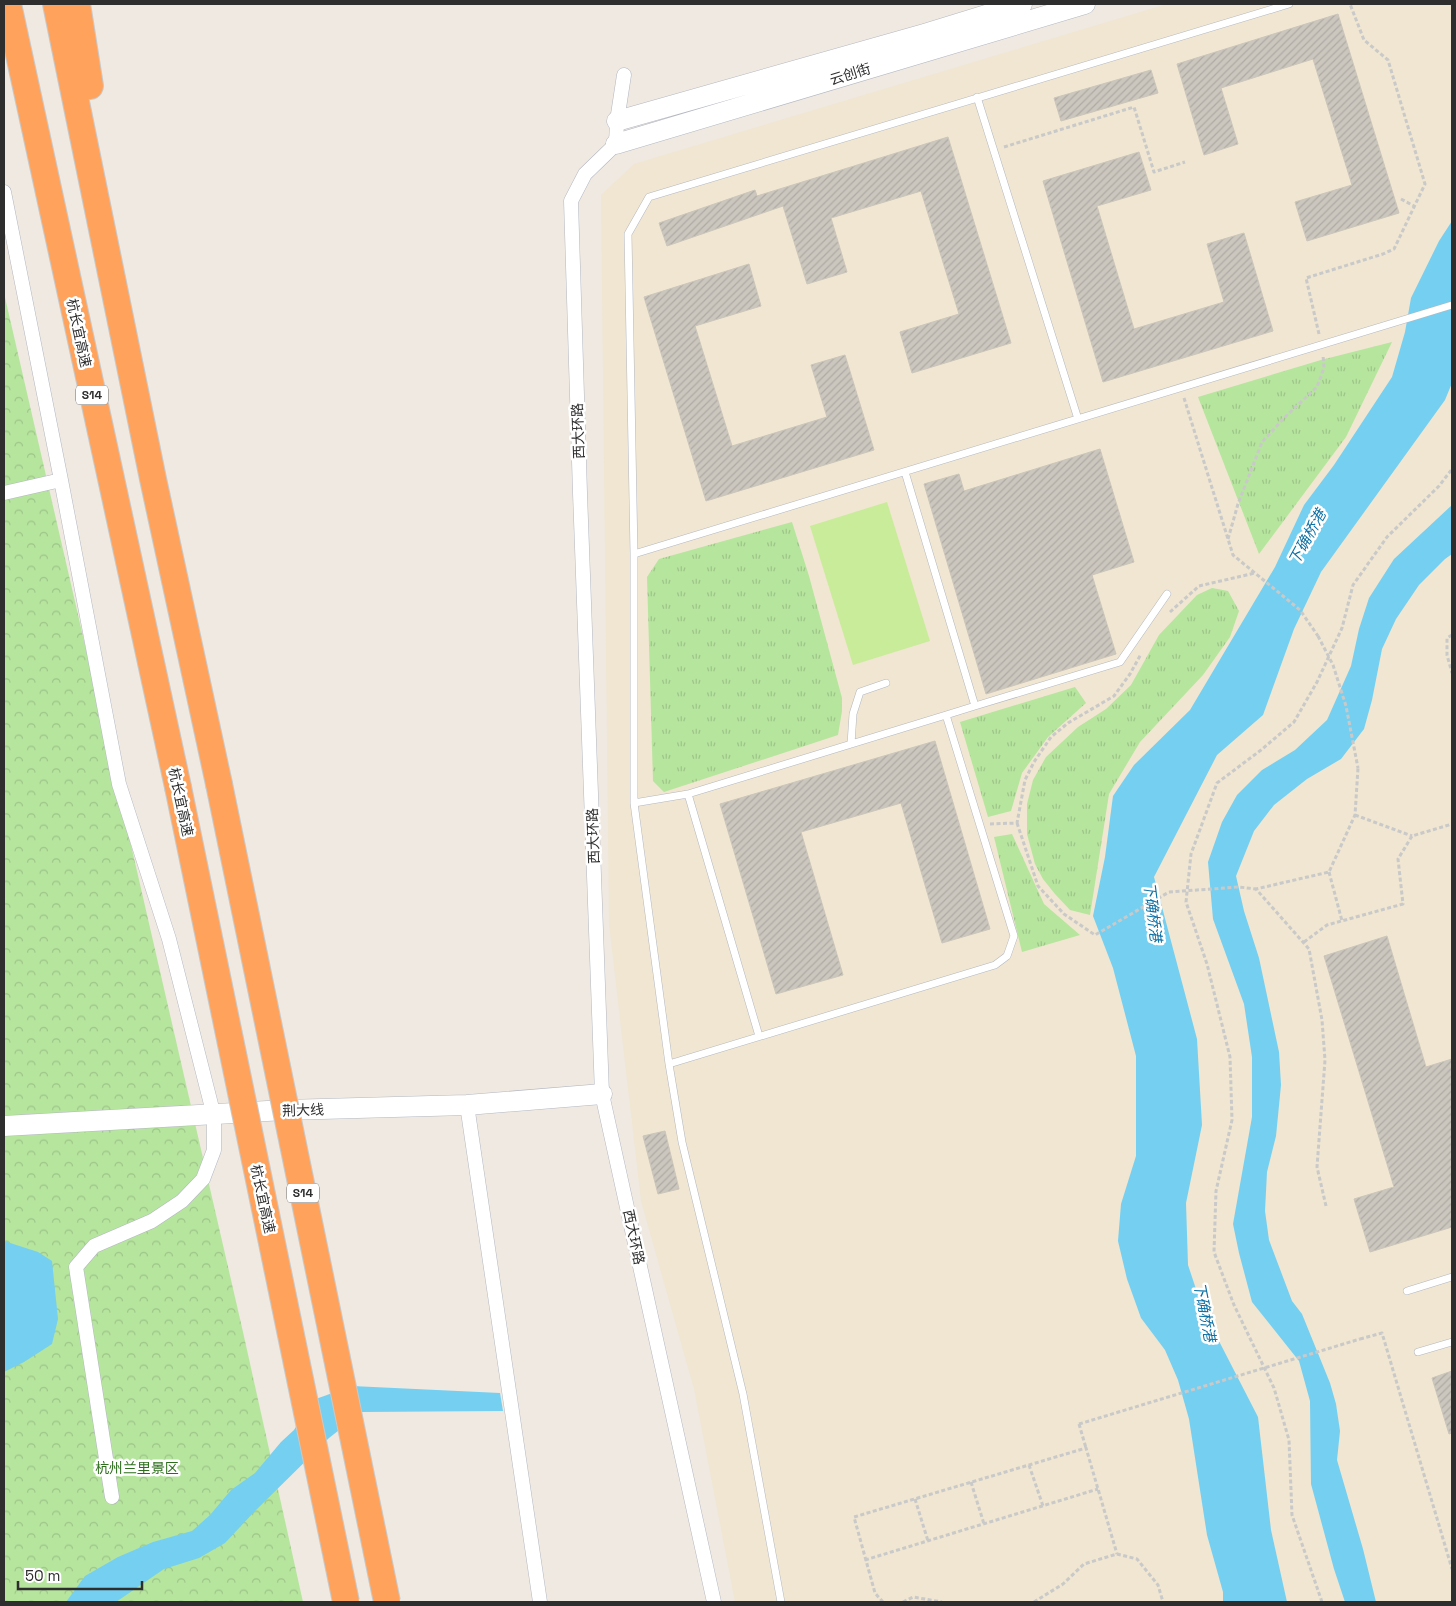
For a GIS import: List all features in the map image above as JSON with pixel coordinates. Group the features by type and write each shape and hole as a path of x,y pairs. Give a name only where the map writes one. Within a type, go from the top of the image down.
{"highway":[{"name":"杭长宜高速","path":"8,4 178,787 346,1602"},
{"name":"S14","path":"56,4 387,1602"},
{"path":"77,4 153,479"}],"main road":[{"name":"云创街","path":"617,121 924,34 1022,4"},
{"name":"云创街","path":"616,144 1085,4"},
{"name":"荆大线","path":"4,1126 214,1116 285,1110 467,1105 602,1094"}],"street":[{"path":"616,144 617,121 624,74"},
{"name":"西大环路","path":"616,144 585,174 571,201 602,1094 714,1602"},
{"path":"4,192 119,784 169,938 214,1116 214,1150 203,1179 182,1201 152,1221 94,1246 76,1267 112,1497"},
{"path":"4,493 61,480"},
{"path":"467,1105 540,1602"}],"lane":[{"path":"781,1602 743,1394 682,1142 669,1064 634,803 634,554 628,234 649,198 977,97 1289,4"},
{"path":"977,97 1078,418"},
{"path":"634,554 1452,305"},
{"path":"905,472 975,706"},
{"path":"634,803 688,794 1120,662 1167,594"},
{"path":"851,744 853,714 860,692 886,683"},
{"path":"669,1064 995,965 1007,956 1014,936 946,715"},
{"path":"688,794 760,1036"},
{"path":"1407,1291 1452,1277"},
{"path":"1418,1352 1452,1342"}],"path":[{"path":"1228,539 1238,504 1262,442 1317,387 1324,368 1322,344 1306,278 1394,249 1425,184 1388,60 1364,40 1350,4"},
{"path":"994,150 1134,107 1154,172 1185,162"},
{"path":"1401,199 1414,206"},
{"path":"1181,388 1233,555 1300,610 1318,636 1333,665 1346,706 1358,768 1355,815 1329,872 1342,921"},
{"path":"1322,1602 1292,1515 1289,1440 1274,1388 1234,1305 1214,1252 1216,1191 1232,1120 1230,1057 1207,964 1186,902 1191,854 1217,783 1294,722 1317,682 1342,628 1352,585 1386,537 1439,486 1452,469"},
{"path":"1164,619 1198,586 1255,573"},
{"path":"1452,635 1447,638 1447,655 1452,673"},
{"path":"1144,649 1130,674 1114,696 1068,723 1051,737 1034,762 1025,780 1017,823 1038,886 1064,914 1095,935 1169,892 1239,887 1256,889 1329,872"},
{"path":"1355,815 1412,836 1452,824"},
{"path":"980,825 1017,823"},
{"path":"1304,942 1327,925 1403,904 1398,859 1412,836"},
{"path":"1256,889 1309,949 1322,1020 1325,1060 1318,1167 1326,1206"},
{"path":"1116,1554 1079,1424 1382,1332 1452,1569"},
{"path":"883,1602 874,1594 854,1518 1086,1448"},
{"path":"1029,1465 1043,1506"},
{"path":"971,1482 984,1524"},
{"path":"866,1560 1098,1489"},
{"path":"915,1499 928,1541"},
{"path":"1034,1602 1063,1584 1084,1564 1116,1554 1137,1559 1158,1585 1163,1602"},
{"path":"903,1602 912,1597 942,1602"}],"shaded area":[{"path":"1167,4 1452,4 1452,1602 735,1602 694,1389 641,1201 609,924 601,195 634,164"}],"green space":[{"name":"杭州兰里景区","path":"4,293 243,1332 303,1602 4,1602"},
{"path":"1392,342 1346,437 1259,554 1198,397 1321,360"},
{"path":"887,502 930,641 853,665 810,526"},
{"path":"792,522 809,576 842,698 838,735 664,792 653,781 647,577 659,559"},
{"path":"1212,588 1228,591 1239,611 1230,637 1203,675 1140,742 1109,794 1090,915 1070,910 1043,879 1035,864 1027,834 1027,804 1033,780 1046,757 1078,727 1106,709 1131,685 1159,635 1197,595"},
{"path":"1075,687 1086,703 1048,737 1022,773 1011,811 988,817 960,722"},
{"path":"1012,834 1044,904 1080,935 1022,952 994,837"}],"water":[{"name":"下确桥港","path":"1452,221 1452,383 1445,400 1321,572 1294,629 1263,715 1217,755 1154,877 1197,1039 1202,1125 1186,1203 1188,1265 1203,1310 1258,1417 1271,1530 1287,1602 1223,1602 1223,1592 1207,1535 1189,1419 1178,1380 1165,1350 1141,1318 1127,1279 1118,1241 1121,1204 1136,1156 1136,1056 1113,968 1093,916 1105,857 1113,796 1134,765 1190,710 1275,567 1304,505 1334,465 1392,377 1405,332 1411,298 1439,241"},
{"path":"1452,505 1452,554 1419,585 1396,619 1382,649 1364,729 1341,759 1307,779 1274,805 1254,831 1236,876 1244,911 1259,958 1279,1052 1281,1085 1276,1136 1267,1172 1265,1211 1269,1240 1292,1301 1302,1314 1330,1383 1336,1404 1340,1431 1337,1460 1363,1549 1376,1602 1345,1602 1311,1484 1310,1401 1299,1361 1252,1302 1233,1224 1252,1117 1252,1057 1244,1004 1213,919 1208,862 1222,822 1237,795 1262,770 1295,750 1327,720 1351,666 1359,629 1369,598 1394,559"},
{"path":"4,1241 38,1252 52,1261 58,1319 52,1344 4,1372"},
{"path":"352,1386 500,1393 503,1411 362,1412 329,1438 225,1543 199,1558 164,1569 116,1602 66,1602 85,1576 118,1557 153,1542 192,1531 210,1515 231,1490 255,1473 281,1442 294,1430 313,1400"}],"building":[{"path":"1338,14 1399,213 1307,241 1295,202 1352,185 1313,59 1221,88 1238,144 1204,155 1177,64"},
{"path":"1151,70 1158,93 1061,121 1054,98"},
{"path":"948,137 1011,343 912,373 900,332 959,314 921,191 831,218 847,272 807,284 783,206 667,246 659,223 755,190 757,196"},
{"path":"1139,152 1151,190 1097,206 1134,329 1224,302 1207,244 1244,233 1273,331 1103,382 1043,181"},
{"path":"749,264 761,306 695,326 732,446 827,417 811,365 845,355 874,450 706,501 644,297"},
{"path":"1100,449 1134,562 1092,575 1116,654 986,694 924,484 959,474 964,491"},
{"path":"935,741 990,929 942,943 901,803 801,832 843,975 776,994 720,804"},
{"path":"1387,936 1426,1067 1452,1059 1452,1227 1370,1252 1354,1199 1394,1187 1324,956"},
{"path":"665,1131 679,1189 658,1194 643,1136"},
{"path":"1452,1371 1452,1433 1449,1434 1432,1378"}]}
